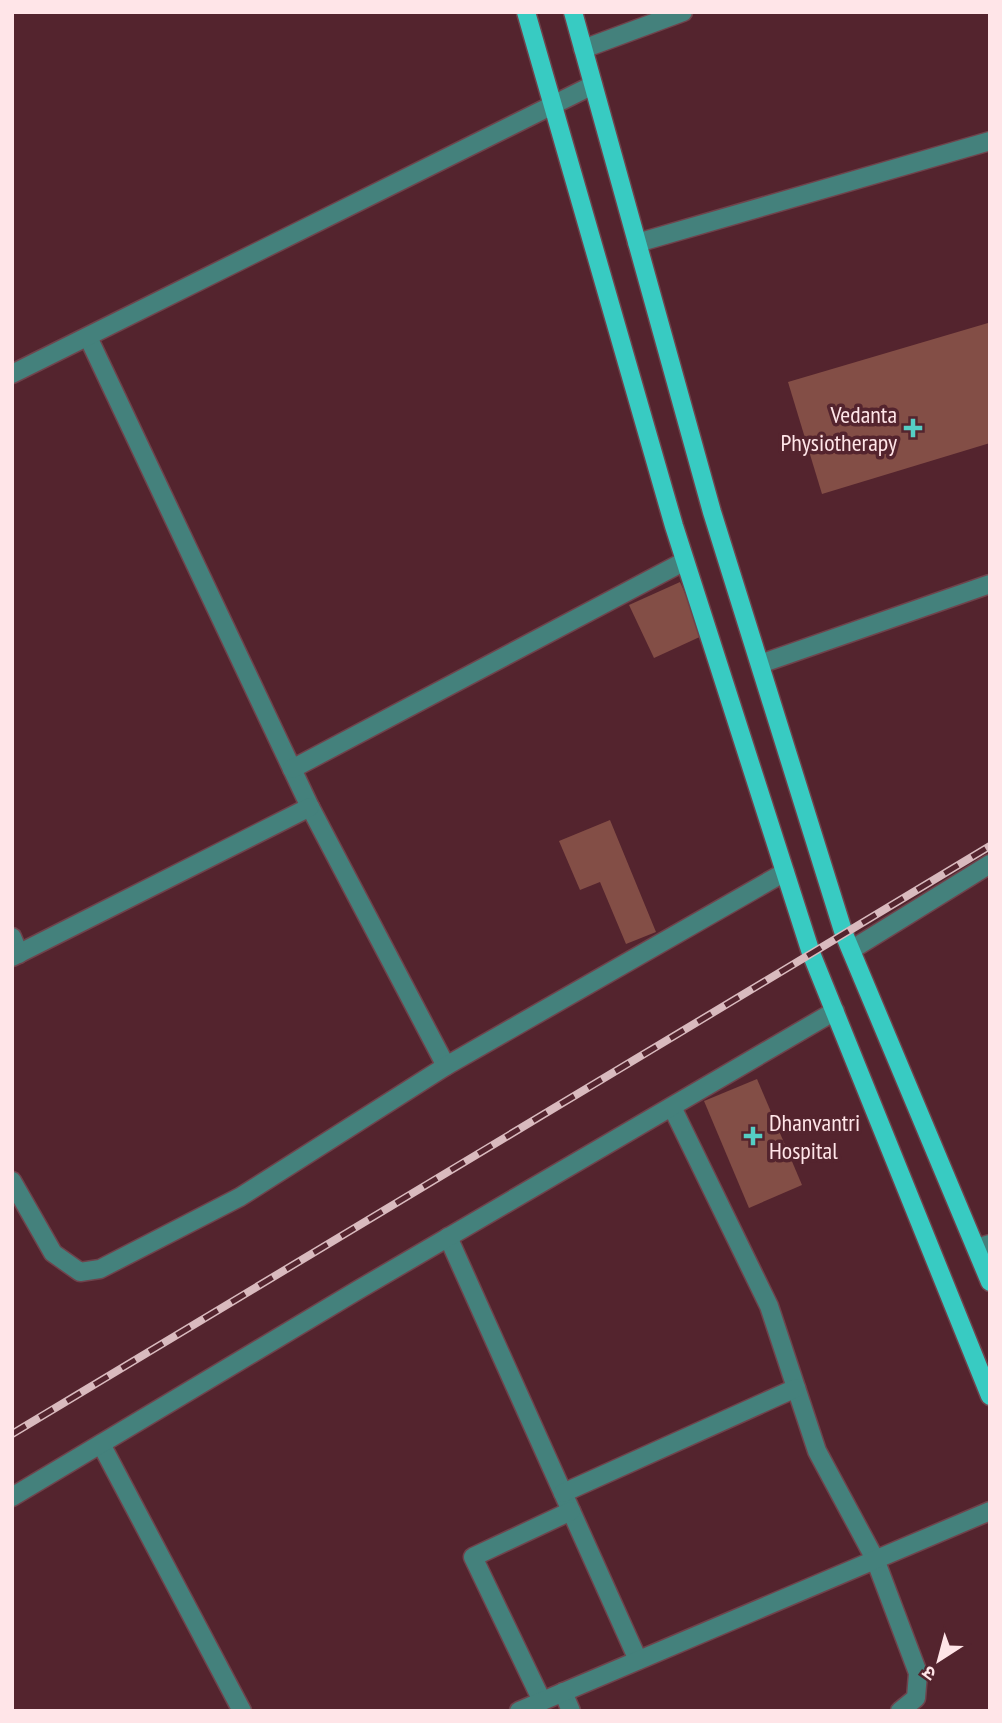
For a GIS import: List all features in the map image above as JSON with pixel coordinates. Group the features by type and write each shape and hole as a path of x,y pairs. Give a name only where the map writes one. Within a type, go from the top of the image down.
{"main road":[{"path":"526,12 685,561 811,953 990,1396"},
{"path":"573,12 712,512 851,950 983,1246 990,1282"}],"street":[{"path":"583,49 683,12"},
{"path":"12,374 593,85"},
{"path":"637,243 990,141"},
{"path":"88,337 310,807 446,1066"},
{"path":"292,769 685,561"},
{"path":"760,664 990,584"},
{"path":"15,949 310,807"},
{"path":"851,950 990,864"},
{"path":"12,1181 19,1214 53,1253 80,1272 100,1269 240,1197 446,1066 785,872"},
{"path":"12,1497 448,1237 835,1011"},
{"path":"671,1107 769,1306 817,1451 875,1559 918,1673 916,1698 900,1711"},
{"path":"448,1237 638,1660"},
{"path":"562,1493 796,1388"},
{"path":"101,1444 242,1711"},
{"path":"542,1701 473,1557 571,1511"},
{"path":"519,1711 990,1511"},
{"path":"563,1692 571,1711"}],"building":[{"path":"988,323 990,443 822,494 788,382"},
{"path":"680,582 704,635 654,658 629,605"},
{"path":"610,820 656,932 626,944 600,882 580,890 559,841"},
{"path":"757,1079 802,1185 749,1208 704,1101"}],"railway":[{"path":"12,1434 990,846"}],"place":[{"name":"Vedanta Physiotherapy","path":"913,428"},
{"name":"Dhanvantri Hospital","path":"753,1136"}]}
